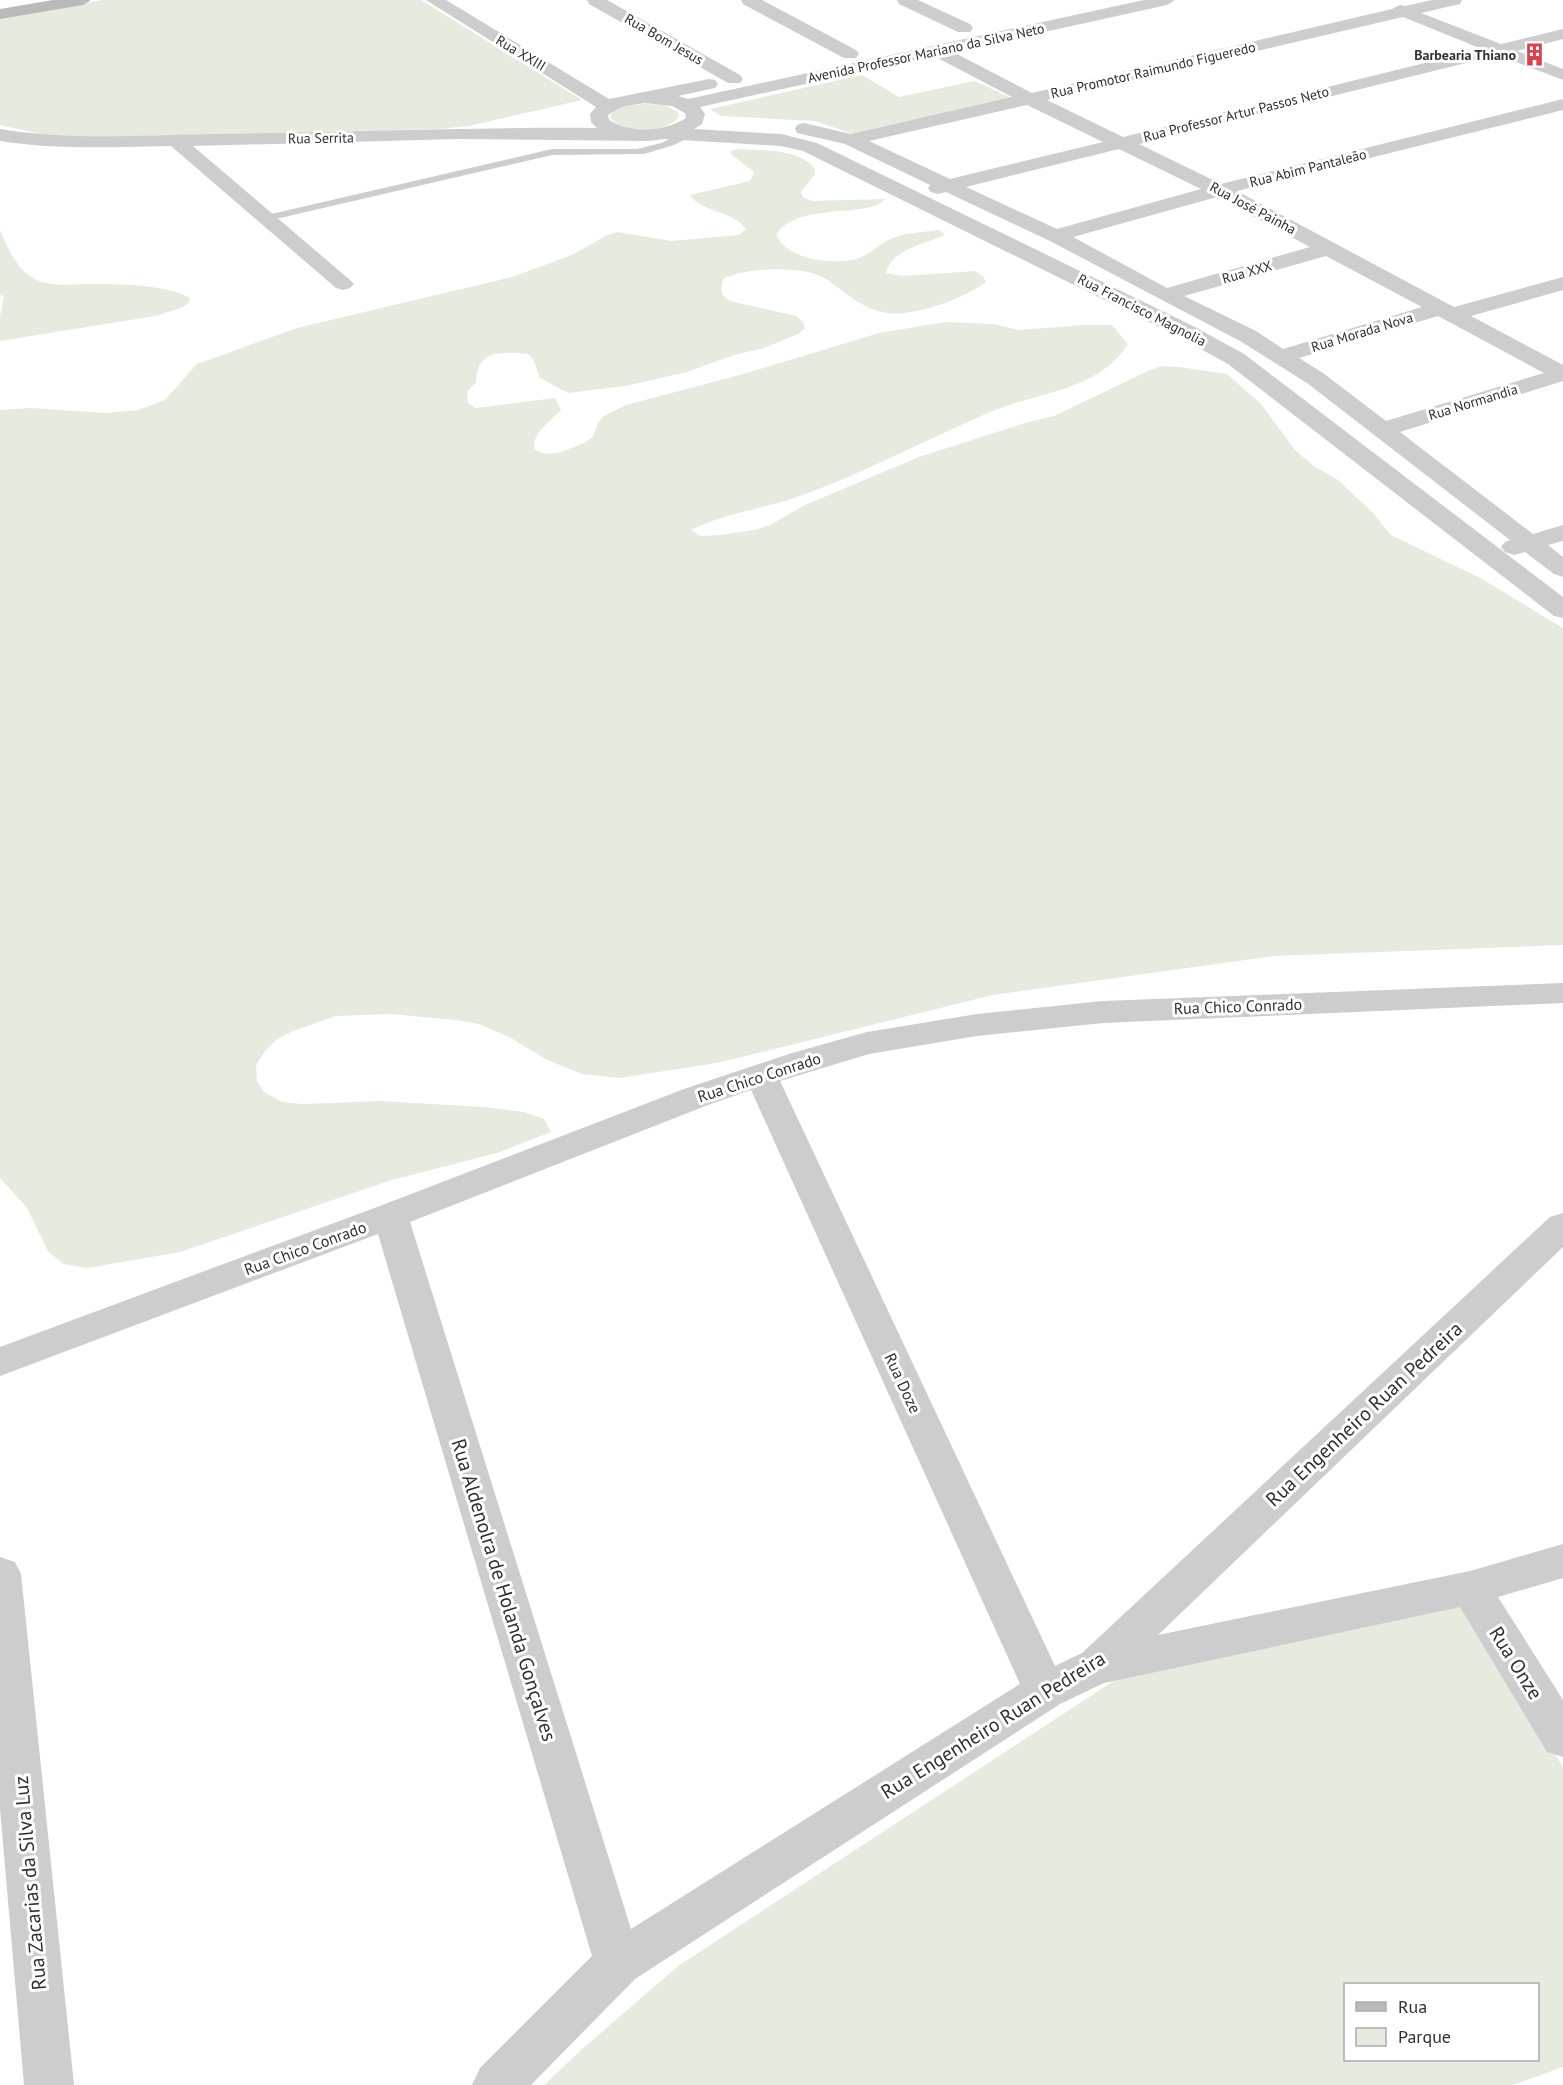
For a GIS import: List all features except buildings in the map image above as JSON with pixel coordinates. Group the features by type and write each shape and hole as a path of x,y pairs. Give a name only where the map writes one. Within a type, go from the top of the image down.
{"main road":[{"path":"0,7 40,0"},
{"path":"0,14 83,0"}],"street":[{"name":"Rua XXIII","path":"435,0 605,108"},
{"name":"Rua Bom Jesus","path":"595,0 734,79"},
{"path":"749,0 850,54"},
{"path":"905,0 964,28"},
{"path":"583,112 1095,0"},
{"name":"Avenida Professor Mariano da Silva Neto","path":"690,120 938,51 1167,0"},
{"path":"1373,0 1563,75"},
{"name":"Rua Promotor Raimundo Figueredo","path":"851,140 1454,0"},
{"name":"Rua Professor Artur Passos Neto","path":"910,195 1563,34"},
{"name":"Rua José Painha","path":"938,51 1030,99 1219,190 1563,374"},
{"path":"644,99 674,101 690,120"},
{"name":"Rua Abim Pantaleão","path":"1055,236 1219,190 1560,107"},
{"path":"605,108 598,118 604,126 620,132 645,134"},
{"path":"459,133 562,116"},
{"name":"Rua Francisco Magnolia","path":"645,134 690,120 821,131 851,140 1055,236 1282,356 1315,378 1563,569"},
{"name":"Rua Francisco Magnolia","path":"690,120 797,143 821,151 1145,311 1236,359 1563,610"},
{"name":"Rua Serrita","path":"0,135 31,140 76,142 332,138 459,133 645,134"},
{"path":"176,141 343,284"},
{"name":"Rua XXX","path":"1165,295 1330,248"},
{"name":"Rua Morada Nova","path":"1282,356 1448,311 1563,283"},
{"name":"Rua Normandia","path":"1382,430 1563,374"},
{"path":"1489,552 1530,544 1563,533"},
{"name":"Rua Chico Conrado","path":"0,1362 390,1216 696,1097 867,1043 977,1025 1103,1012 1563,993"},
{"name":"Rua Doze","path":"761,1075 1046,1690"},
{"name":"Rua Aldenolra de Holanda Gonçalves","path":"390,1216 618,1963"},
{"name":"Rua Engenheiro Ruan Pedreira","path":"497,2085 618,1963 1046,1690 1097,1666 1563,1226"},
{"path":"1097,1666 1470,1588 1563,1561"},
{"name":"Rua Zacarias da Silva Luz","path":"0,1574 49,2085"},
{"name":"Rua Onze","path":"1470,1588 1563,1738"}],"lane":[{"path":"267,218 552,152 652,150 690,120"},
{"path":"615,152 645,134"}],"green space":[{"path":"102,0 421,0 582,100 469,126 439,129 100,137 45,135 0,125 0,18"},
{"path":"862,75 899,97 975,81 1015,100 856,135 815,121 721,116 710,109"},
{"path":"643,104 664,105 678,112 679,116 665,126 645,130 625,127 611,118 611,114 622,107"},
{"path":"740,149 791,154 808,162 815,169 815,174 801,192 803,197 812,201 885,199 877,205 816,214 786,225 776,235 790,250 811,259 846,261 861,257 884,242 899,236 939,230 945,235 902,253 889,265 886,273 902,276 975,271 983,276 986,282 951,301 922,310 894,313 874,310 866,306 816,274 774,269 745,272 723,279 724,297 730,301 796,316 803,322 805,328 798,334 764,348 734,355 687,372 625,386 568,393 540,378 533,359 528,354 500,353 486,358 481,363 477,371 476,382 467,392 468,403 476,408 555,398 561,410 538,433 534,444 535,450 546,454 561,452 584,443 593,437 598,423 604,416 626,405 747,373 879,333 946,322 994,324 1018,330 1112,325 1128,344 1115,360 1100,372 1083,381 988,413 848,477 800,496 717,519 691,530 701,536 754,530 770,525 805,505 919,457 1054,416 1162,366 1227,374 1261,404 1295,450 1315,467 1338,480 1372,512 1391,535 1482,579 1563,628 1563,945 1274,956 993,995 717,1063 619,1078 582,1074 547,1060 511,1038 479,1024 390,1014 336,1016 293,1031 277,1039 265,1051 256,1065 257,1081 264,1092 282,1102 302,1104 380,1101 483,1107 524,1112 544,1119 551,1132 497,1153 392,1180 180,1252 88,1268 63,1264 48,1251 27,1208 0,1178 0,410 30,408 107,413 138,410 165,400 197,364 297,328 512,277 572,255 607,235 618,232 671,241 739,235 746,229 740,223 725,214 701,205 690,195 750,181 754,172 730,151"},
{"path":"0,230 16,261 36,280 58,284 155,287 180,293 190,298 189,303 181,308 155,316 0,341 0,316 4,296 0,295"},
{"path":"1460,1601 1563,1767 1563,2067 1513,2085 544,2085 678,1966 1135,1667"}],"place":[{"name":"Barbearia Thiano","path":"1534,55"}]}
